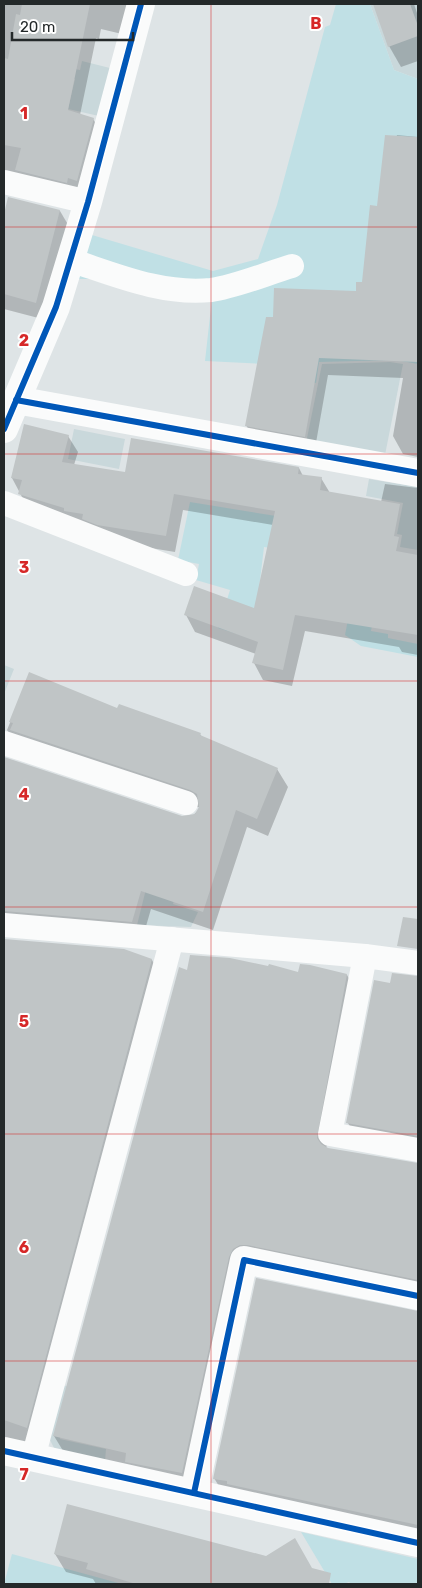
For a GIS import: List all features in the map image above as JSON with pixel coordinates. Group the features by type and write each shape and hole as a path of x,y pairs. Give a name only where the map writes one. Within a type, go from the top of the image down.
{"street":[{"path":"4,430 56,307 88,202 141,4"},
{"path":"16,400 418,473"},
{"path":"194,1492 244,1260 418,1296"},
{"path":"4,1451 418,1543"}],"lane":[{"path":"4,182 88,202"},
{"path":"70,260 129,280 177,291 213,290 292,266"},
{"path":"4,503 186,574"},
{"path":"4,743 186,803"},
{"path":"4,925 365,956 418,963"},
{"path":"33,1458 172,939"},
{"path":"365,956 330,1134 418,1150"}],"shaded area":[{"path":"336,4 370,4 394,70 418,79 418,364 396,360 319,362 316,383 265,373 265,364 205,361 212,298 96,279 78,279 92,235 213,271 258,259 277,205 325,27 330,25"},
{"path":"370,4 418,4 418,79 394,70"},
{"path":"82,61 110,68 99,116 68,109 75,79 72,79 75,69 80,70"},
{"path":"390,362 403,364 385,455 306,443 322,364"},
{"path":"74,429 125,439 119,469 68,459"},
{"path":"369,479 418,487 418,550 400,547 402,535 397,534 403,503 366,496"},
{"path":"190,502 276,516 270,548 264,547 253,639 218,628 230,590 196,580 199,564 178,560"},
{"path":"386,550 371,631 388,634 388,638 418,644 418,657 361,646 345,635 360,557"},
{"path":"4,665 14,669 4,694"},
{"path":"148,881 177,890 173,904 198,912 191,927 137,925"},
{"path":"62,1385 71,1387 60,1439 106,1449 105,1462 56,1452 48,1436"},
{"path":"301,1532 418,1559 418,1584 351,1584 349,1582 332,1584"},
{"path":"12,1554 122,1584 4,1584"}],"building":[{"path":"22,4 90,4 68,110 94,118 77,181 68,178 67,183 15,170 21,148 4,145 4,58 8,59 16,14 20,15"},
{"path":"373,4 410,4 418,26 418,36 388,47"},
{"path":"385,135 418,137 418,362 319,358 305,437 245,426 266,317 273,317 274,288 356,291 356,282 362,282 370,205 377,206"},
{"path":"8,197 60,210 36,303 4,294 4,214"},
{"path":"24,424 69,435 62,462 125,472 131,438 299,467 298,474 322,477 320,490 400,504 394,536 399,537 396,551 418,555 418,635 295,615 283,670 252,663 258,642 184,615 194,586 254,608 275,511 174,494 166,536 97,525 82,519 83,514 64,511 64,508 18,494 22,480 11,478"},
{"path":"29,672 117,708 119,704 201,733 200,735 278,768 257,819 236,810 203,912 141,891 132,922 4,911 4,757 182,816 195,814 199,807 197,794 190,790 10,730 13,723 9,722"},
{"path":"403,917 418,919 418,949 397,946"},
{"path":"4,939 124,949 152,959 27,1428 4,1420"},
{"path":"190,955 230,958 268,966 269,964 298,972 300,964 310,965 347,974 317,1138 321,1144 328,1148 418,1163 418,1280 247,1245 240,1245 233,1249 229,1257 182,1473 125,1462 126,1453 53,1436 179,967 187,970"},
{"path":"392,973 418,976 418,1136 346,1123 374,980 390,983"},
{"path":"256,1278 418,1311 418,1525 227,1484 227,1481 213,1479"},
{"path":"67,1504 266,1556 295,1538 312,1568 331,1573 329,1584 136,1584 86,1569 88,1563 54,1554"}],"cycle path":[{"path":"4,429 56,307 88,202 141,4"},
{"path":"16,400 418,473"},
{"path":"194,1493 244,1260 418,1296"},
{"path":"4,1451 418,1543"}]}
